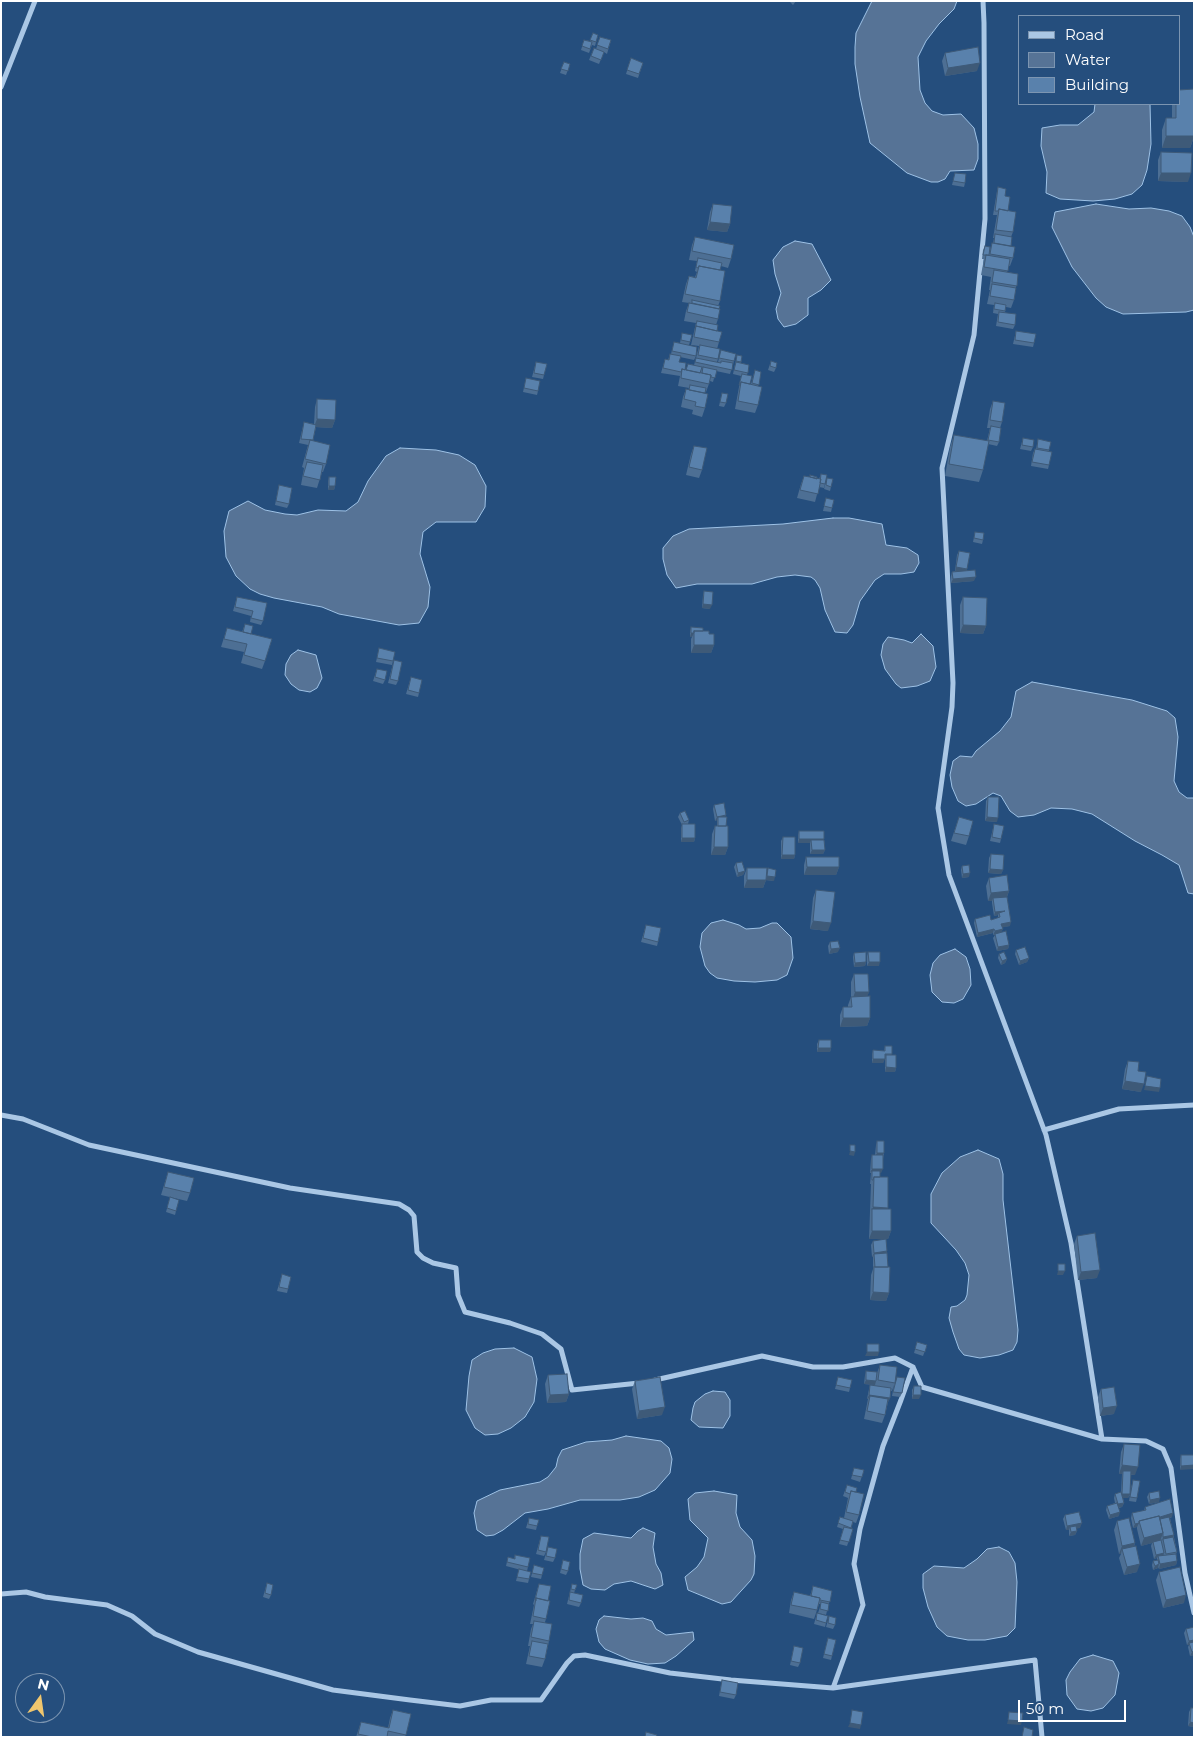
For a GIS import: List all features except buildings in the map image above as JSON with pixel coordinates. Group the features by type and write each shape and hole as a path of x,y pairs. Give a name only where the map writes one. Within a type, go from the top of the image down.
{"street":[{"path":"1,87 35,1"},
{"path":"983,1 985,218 974,335 942,468 953,683 952,707 938,808 949,875 1044,1130 1071,1243 1102,1438"},
{"path":"1044,1130 1119,1109 1194,1105"},
{"path":"1,1115 23,1119 89,1145 290,1188 399,1204 409,1210 414,1216 417,1252 423,1258 433,1263 456,1268 458,1295 465,1312 510,1323 542,1334 561,1349 572,1390 641,1383"},
{"path":"650,1381 762,1356 814,1367 843,1367 895,1358 913,1367 922,1387 1102,1438 1146,1441 1163,1449 1171,1468 1185,1572 1194,1613"},
{"path":"833,1688 863,1605 854,1564 860,1528 883,1446 913,1367"},
{"path":"1,1594 26,1592 45,1597 107,1605 132,1616 155,1634 198,1652 334,1690 460,1706 491,1700 541,1700 566,1663 574,1656 585,1655 670,1673 833,1688 1035,1660 1042,1737"}],"water":[{"path":"872,1 957,1 954,9 926,41 918,57 920,90 925,103 932,111 943,115 961,114 974,128 978,144 978,159 974,170 950,171 945,179 931,182 907,173 870,143 860,97 855,64 855,47 856,33"},
{"path":"1095,105 1150,105 1151,144 1147,170 1142,185 1132,194 1115,199 1093,201 1060,199 1046,193 1047,172 1041,146 1042,128 1078,125 1094,112"},
{"path":"1096,204 1129,209 1151,208 1169,211 1182,216 1194,237 1194,310 1186,312 1123,314 1106,307 1096,298 1072,267 1052,227 1055,212"},
{"path":"795,241 812,244 831,280 821,290 808,298 808,315 796,324 784,327 778,319 776,309 781,293 773,260 783,247"},
{"path":"400,448 436,450 459,455 475,465 486,486 485,507 476,522 436,522 423,532 420,554 430,587 428,607 419,623 399,625 339,614 322,607 274,598 250,589 236,576 226,557 224,531 229,511 248,501 265,510 285,514 297,515 318,510 346,511 358,502 368,481 386,456"},
{"path":"849,518 882,524 886,545 907,548 918,555 919,563 914,572 884,574 875,580 860,601 853,625 847,633 835,632 825,610 820,588 811,577 795,575 777,577 752,584 697,584 676,588 667,575 663,559 663,548 673,536 689,529 783,524"},
{"path":"921,634 933,646 936,667 930,681 917,686 901,688 885,669 881,655 883,644 888,637 912,643"},
{"path":"298,650 316,655 322,678 317,688 310,692 299,690 291,684 285,675 286,664 291,655"},
{"path":"1032,682 1132,700 1167,711 1175,718 1178,737 1174,781 1179,792 1187,798 1194,798 1194,894 1188,893 1179,865 1135,841 1092,814 1072,809 1051,808 1034,815 1018,817 1010,811 1001,796 993,793 976,804 966,806 958,801 952,787 950,775 953,761 960,756 972,757 976,751 1000,731 1011,717 1016,691"},
{"path":"723,920 746,929 760,928 777,923 791,937 793,958 787,975 777,980 755,982 717,978 710,973 705,966 700,947 702,933 711,923"},
{"path":"955,949 966,957 970,969 971,985 963,999 954,1003 942,1002 932,992 930,975 933,963 940,955"},
{"path":"978,1150 999,1159 1003,1174 1003,1200 1018,1330 1017,1342 1013,1350 999,1355 980,1358 964,1355 959,1349 949,1318 951,1307 957,1306 965,1300 967,1295 969,1275 965,1263 956,1250 931,1223 931,1194 942,1173 960,1157"},
{"path":"514,1348 532,1357 537,1379 534,1402 525,1417 511,1428 498,1434 485,1435 475,1428 466,1410 472,1360 483,1353 495,1349"},
{"path":"713,1391 725,1392 730,1400 730,1416 723,1428 699,1427 691,1420 695,1402 705,1394"},
{"path":"626,1436 661,1441 669,1448 672,1459 670,1473 655,1490 639,1497 620,1500 580,1500 525,1513 494,1535 486,1536 477,1530 474,1513 477,1501 500,1490 540,1482 548,1477 556,1467 562,1450 586,1442 612,1440"},
{"path":"714,1491 737,1495 736,1513 740,1527 752,1540 755,1556 754,1574 751,1580 731,1602 722,1604 688,1590 685,1577 697,1567 704,1557 708,1538 690,1520 688,1499 695,1493"},
{"path":"643,1528 655,1533 653,1547 663,1585 655,1589 631,1581 614,1584 605,1590 591,1589 583,1585 580,1554 583,1539 594,1533 631,1538"},
{"path":"999,1547 1009,1552 1015,1563 1017,1582 1015,1628 1007,1636 985,1640 968,1640 947,1636 937,1627 928,1607 923,1588 923,1574 934,1566 964,1568 987,1549"},
{"path":"604,1616 631,1619 643,1618 652,1621 656,1629 666,1635 693,1632 694,1640 665,1663 648,1664 630,1660 605,1649 599,1642 596,1629 599,1620"},
{"path":"1093,1655 1113,1661 1119,1673 1115,1695 1103,1708 1091,1711 1077,1709 1067,1695 1066,1680 1080,1659"}]}
